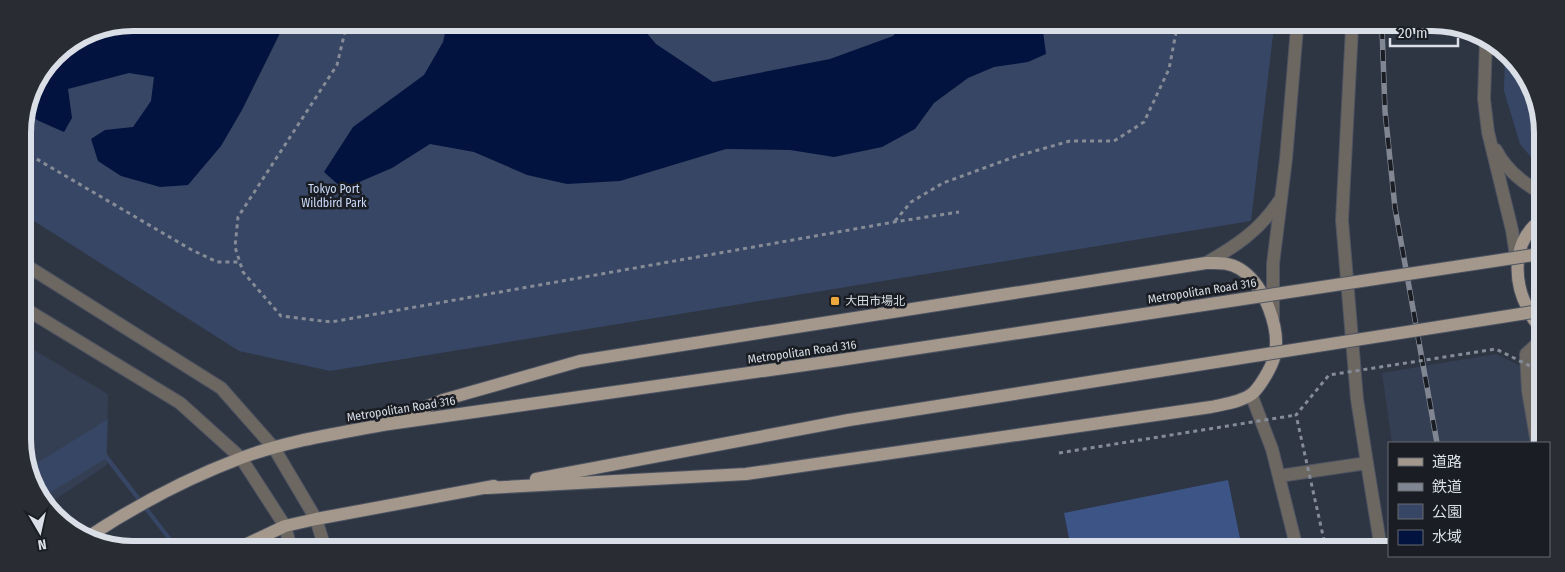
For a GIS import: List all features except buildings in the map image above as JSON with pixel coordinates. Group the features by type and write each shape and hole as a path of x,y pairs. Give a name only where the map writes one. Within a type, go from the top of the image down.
{"main road":[{"path":"1534,225 1523,238 1517,262 1518,280 1523,300 1534,322"},
{"name":"Metropolitan Road 316","path":"95,533 120,516 155,498 241,458 324,435 382,424 840,360 1534,255"},
{"path":"382,424 443,400 580,361 1206,263 1225,263 1239,268 1251,278 1261,291 1269,307 1274,328 1276,345 1274,358 1268,372 1251,394 1234,402 746,474 487,488"},
{"path":"253,541 285,526 316,519 849,420 1534,312"}],"street":[{"path":"1274,328 1273,264 1286,159 1297,31"},
{"path":"1352,31 1342,220 1356,399 1381,541"},
{"path":"1486,47 1484,99 1488,132 1512,230 1517,262"},
{"path":"1488,132 1501,160 1534,188"},
{"path":"1206,263 1230,250 1250,235 1268,218 1280,199"},
{"path":"31,268 221,388 274,448 316,519 323,541"},
{"path":"31,312 180,403 241,458 285,526 289,541"},
{"path":"1534,347 1526,354 1528,391 1534,430"},
{"path":"1251,394 1272,449 1294,541"},
{"path":"1279,476 1367,463"}],"path":[{"path":"344,31 337,64 238,217 235,247 243,272 281,316 331,322 959,212"},
{"path":"894,222 911,202 943,183 1017,156 1070,141 1114,140 1144,122 1169,70 1176,31"},
{"path":"31,155 190,249 217,262 240,262"},
{"path":"1059,453 1296,416 1329,375 1496,349 1534,368"},
{"path":"1296,416 1324,541"}],"shaded area":[{"path":"31,348 108,394 107,465 53,501 48,495 37,472 32,452"},
{"path":"1496,354 1534,373 1534,442 1392,442 1382,373"}],"green space":[{"name":"Tokyo Port Wildbird Park","path":"133,31 1274,31 1251,221 330,371 239,351 31,219 31,126 35,107 39,94 52,71 61,61 82,45 107,35"},
{"path":"1505,62 1520,82 1530,107 1534,133 1534,161 1520,144 1504,91"},
{"path":"108,419 106,453 174,541 169,541 105,459 48,494 35,464"}],"water":[{"path":"133,31 281,31 242,110 221,146 188,185 160,187 121,176 98,161 91,139 105,130 133,127 151,101 154,77 129,73 68,89 72,118 64,132 33,117 35,107 39,94 52,71 77,48 100,37"},
{"path":"445,31 645,31 656,44 713,82 830,59 893,36 898,31 1043,31 1046,54 1028,62 994,67 968,78 934,103 915,129 882,147 834,157 790,150 726,149 620,181 567,184 527,175 474,152 430,144 392,168 343,189 324,172 353,127 424,75 443,42"}],"railway":[{"path":"1382,31 1385,111 1395,208 1437,442"}],"place":[{"name":"大田市場北","path":"835,301"}]}
